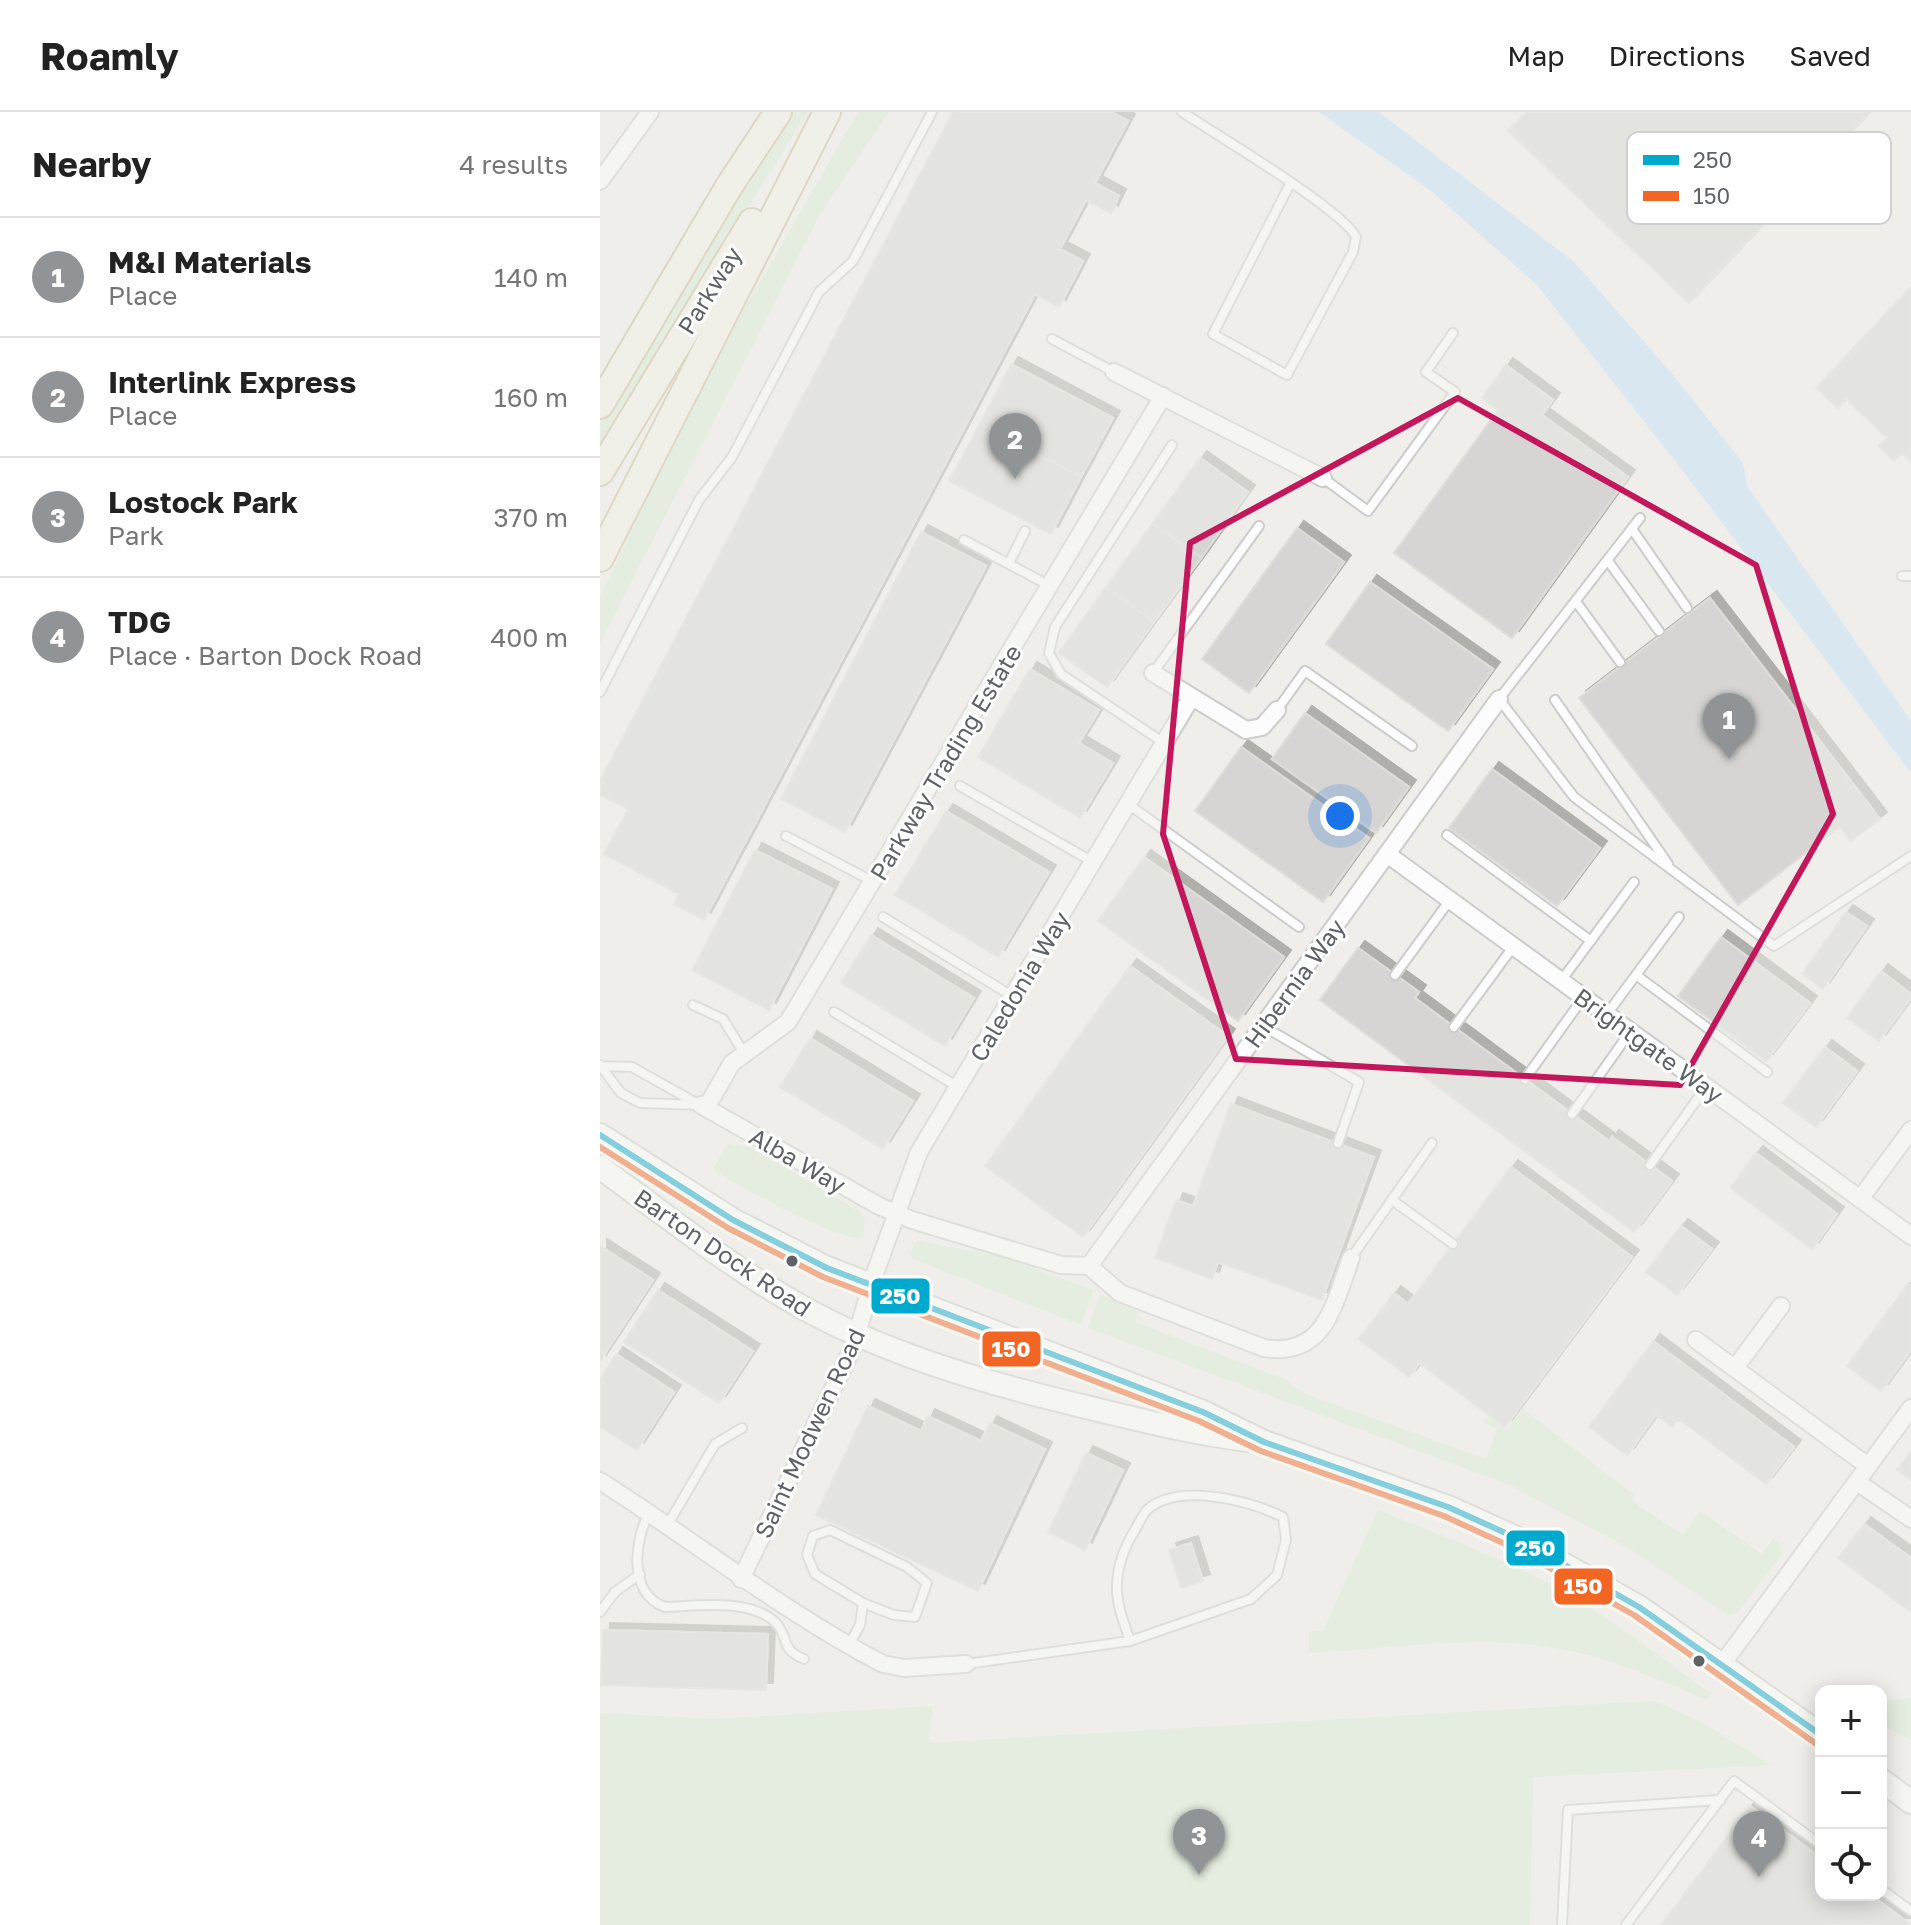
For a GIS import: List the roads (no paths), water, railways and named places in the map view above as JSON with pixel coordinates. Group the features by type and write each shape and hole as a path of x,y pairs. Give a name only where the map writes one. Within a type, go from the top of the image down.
{"highway":[{"name":"Parkway","path":"600,405 728,188 778,112"},
{"name":"Parkway","path":"600,472 704,296 825,112"},
{"path":"600,558 825,112"},
{"path":"600,368 728,188"}],"main road":[{"name":"Barton Dock Road","path":"600,1135 733,1220 785,1248 871,1285 1203,1412 1264,1442 1448,1507 1521,1540 1582,1572 1723,1663 1815,1731"},
{"name":"Barton Dock Road","path":"600,1167 771,1289 857,1336 967,1376 1026,1392 1198,1434 1264,1442"},
{"path":"1887,1784 1911,1802"}],"street":[{"path":"600,181 650,112"},
{"path":"1114,372 1323,478"},
{"name":"Parkway Trading Estate","path":"703,1106 724,1073 744,1053 775,1035 788,1022 1163,396"},
{"path":"1153,673 1246,730 1262,727 1277,710"},
{"name":"Caledonia Way","path":"871,1285 914,1163 1191,698"},
{"name":"Hibernia Way","path":"1089,1266 1499,699"},
{"name":"Brightgate Way","path":"1387,854 1911,1236"},
{"name":"Alba Way","path":"703,1106 896,1213"},
{"path":"1860,1199 1911,1130"},
{"path":"896,1213 1061,1265 1089,1266 1108,1285 1136,1301 1249,1343 1280,1350 1300,1346 1323,1328 1351,1258"},
{"name":"Saint Modwen Road","path":"741,1579 857,1336 871,1285"},
{"path":"1735,1368 1781,1306"},
{"path":"1696,1340 1868,1466"},
{"path":"1723,1663 1911,1408"},
{"path":"600,1481 668,1524 741,1579 883,1664 904,1668 966,1664"},
{"path":"1857,1482 1911,1519"}],"lane":[{"path":"600,692 699,500 732,457 819,292 853,261 932,112"},
{"path":"1182,112 1334,213 1356,237 1353,252 1287,375 1213,334 1290,184"},
{"path":"1323,478 1368,511 1455,392 1426,372 1453,333"},
{"path":"1052,339 1114,372"},
{"path":"1164,743 1061,674 1049,653 1055,627 1172,445"},
{"path":"1640,518 1577,603 1499,699 1574,797 1774,946 1911,856"},
{"path":"1153,673 1259,526"},
{"path":"1632,529 1687,608"},
{"path":"1009,563 1025,531"},
{"path":"964,540 1051,586"},
{"path":"1608,561 1659,631"},
{"path":"1577,603 1620,662"},
{"path":"1277,710 1305,671 1412,746"},
{"path":"1555,700 1674,871"},
{"path":"960,786 1093,862"},
{"path":"1128,804 1299,927"},
{"path":"1447,835 1591,941"},
{"path":"786,836 872,881"},
{"path":"1561,981 1634,882"},
{"path":"1395,975 1450,900"},
{"path":"883,917 1012,996"},
{"path":"1607,1014 1679,917"},
{"path":"1454,1027 1514,946"},
{"path":"1636,975 1767,1072"},
{"path":"1525,1079 1584,997"},
{"path":"693,1005 723,1019 744,1053"},
{"path":"834,1012 958,1087"},
{"path":"1263,1025 1359,1082 1338,1143"},
{"path":"1572,1114 1631,1031"},
{"path":"600,1065 632,1067 703,1106"},
{"path":"600,1065 621,1093 640,1103 703,1106"},
{"path":"1650,1165 1707,1086"},
{"path":"1351,1258 1432,1143"},
{"path":"1392,1200 1453,1244"},
{"path":"668,1524 715,1444 742,1428"},
{"path":"966,1664 1130,1641 1251,1599 1277,1575 1286,1540 1283,1517 1253,1503 1199,1497 1171,1497 1147,1510 1125,1547 1118,1570 1117,1598 1130,1641"},
{"path":"650,1512 640,1530 637,1553 644,1592 654,1603 665,1607 739,1607 756,1612 776,1624 786,1649 804,1659"},
{"path":"830,1530 855,1539 907,1567 927,1583 915,1617 894,1615 863,1603 815,1574 807,1555 813,1536 830,1530"},
{"path":"600,1612 615,1592 640,1574"},
{"path":"849,1645 860,1625 863,1603"},
{"path":"1626,1925 1734,1781 1815,1841"},
{"path":"1562,1925 1568,1810 1720,1800"},
{"path":"1887,1893 1911,1911"}],"water":[{"path":"1319,112 1379,112 1574,262 1674,376 1743,463 1747,486 1911,721 1911,773 1682,470 1537,285 1430,190"}],"place":[{"name":"Interlink Express","path":"1015,479"},
{"name":"M&I Materials","path":"1729,759"},
{"name":"Lostock Park","path":"1199,1875"},
{"name":"TDG","path":"1759,1877"}]}
